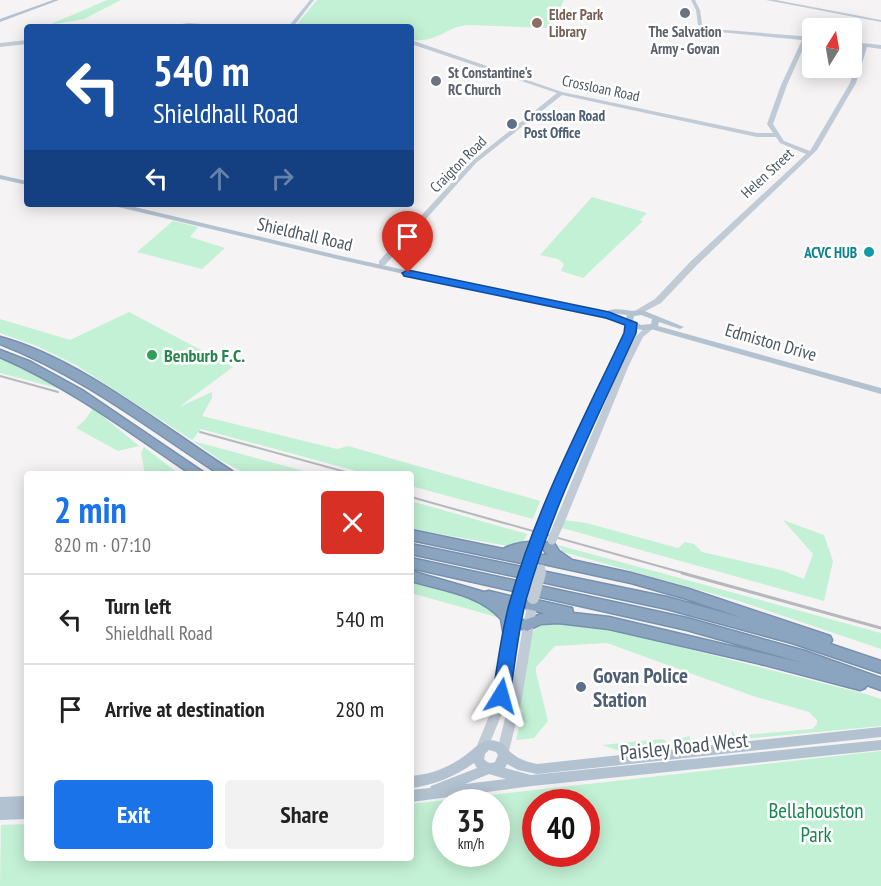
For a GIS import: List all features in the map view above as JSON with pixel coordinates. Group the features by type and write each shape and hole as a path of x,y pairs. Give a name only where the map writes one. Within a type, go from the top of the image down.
{"highway":[{"path":"0,340 33,353 87,381 223,471"},
{"path":"0,353 52,376 196,471"},
{"path":"126,423 183,471"},
{"path":"414,536 487,550 540,553 588,569 631,578 718,602 881,659"},
{"path":"414,550 481,566 667,603 792,637 881,667"},
{"path":"414,565 623,608 705,628 805,657 881,684"},
{"path":"414,577 490,601 501,608 509,621 510,638"},
{"path":"443,585 526,600 609,623 757,657 881,690"},
{"path":"527,625 539,619 558,617 609,623"}],"main road":[{"path":"0,21 51,0"},
{"path":"0,21 57,0"},
{"path":"0,175 24,180"},
{"name":"Shieldhall Road","path":"127,207 532,297 617,312 636,313"},
{"name":"Shieldhall Road","path":"145,207 447,279"},
{"name":"Shieldhall Road","path":"532,297 630,323"},
{"name":"Edmiston Drive","path":"636,313 646,312 688,330 881,391"},
{"path":"630,323 629,317 636,313"},
{"path":"651,327 657,323 655,317"},
{"name":"Edmiston Drive","path":"630,323 638,327 651,327 769,355"},
{"name":"Edmiston Drive","path":"801,365 881,384"},
{"name":"Paisley Road West","path":"480,750 492,745 518,765 537,769 881,732"},
{"name":"Paisley Road West","path":"490,769 531,781 881,745"},
{"path":"480,750 480,764 490,769"},
{"path":"414,782 447,775 480,750"},
{"path":"414,794 448,786 501,766 503,753"},
{"path":"414,795 458,792 531,781"},
{"path":"0,803 24,802"},
{"path":"0,814 24,813"}],"street":[{"path":"292,24 312,0"},
{"path":"768,0 881,21"},
{"path":"693,1 698,10 699,23 706,28 726,33 802,39"},
{"path":"783,36 796,42 801,50"},
{"path":"0,45 24,42"},
{"name":"Crossloan Road","path":"414,43 561,93 757,135 776,135"},
{"path":"802,44 770,121 782,142 807,156"},
{"path":"862,45 881,47"},
{"name":"Helen Street","path":"636,313 658,301 819,142 852,83 865,45"},
{"name":"Craigton Road","path":"382,263 474,162 561,93"},
{"path":"655,317 658,301"},
{"path":"480,750 498,709 510,638 526,600 540,553 545,522 605,383 630,333 630,323"},
{"path":"540,553 558,526 625,365 640,336 651,327"},
{"path":"503,753 516,698 527,625 526,600"}],"green space":[{"path":"107,0 121,0 84,19 51,24"},
{"path":"317,0 564,0 550,28 467,25 421,40 414,40 414,24 297,24"},
{"path":"592,197 647,213 640,220 643,221 583,278 561,271 564,264 558,259 540,255"},
{"path":"173,221 198,227 190,237 225,248 202,269 137,252"},
{"path":"129,312 233,367 179,407 212,392 212,398 202,416 337,449 348,446 540,501 533,519 414,487 414,471 356,471 201,429 192,440 76,365 37,346 0,333 0,319 70,340"},
{"path":"0,358 61,389 0,373"},
{"path":"93,408 139,446 118,451 76,428"},
{"path":"193,441 304,471 241,471 220,460"},
{"path":"144,447 175,471 144,471 141,453"},
{"path":"414,502 527,534 521,547 414,530"},
{"path":"564,520 586,523 678,548 685,542 694,544 702,552 781,570 804,579 813,554 783,520 824,535 833,561 824,601 562,528"},
{"path":"558,545 881,633 881,649 739,601 563,552"},
{"path":"414,581 448,589 485,603 504,619 414,594"},
{"path":"542,624 593,625 869,695 881,699 881,726 680,745 678,739 689,736 691,741 732,737 732,730 735,736 812,729 817,724 817,720 809,712 753,696 607,643 555,646 536,667 548,721 534,738 516,740 523,710 519,709 531,633"},
{"path":"662,739 666,741 665,746 620,751 602,745"},
{"name":"Bellahouston Park","path":"881,751 881,886 0,886 1,825 24,824 24,861 414,861 414,804 432,802 432,867 510,867 510,793 522,791 522,867 600,867 600,789 544,789"}],"railway":[{"path":"0,376 58,392"},
{"path":"200,432 342,471"},
{"path":"414,498 687,574"},
{"path":"682,573 881,628"}],"place":[{"name":"The Salvation Army - Govan","path":"685,13"},
{"name":"Elder Park Library","path":"537,23"},
{"name":"St Constantine's RC Church","path":"436,81"},
{"name":"Crossloan Road Post Office","path":"512,124"},
{"name":"ACVC HUB","path":"869,252"},
{"name":"Benburb F.C.","path":"152,355"},
{"name":"Govan Police Station","path":"581,687"}],"route":[{"path":"408,273 609,315 631,323 630,333 572,457 531,560 517,603 501,696"}]}
